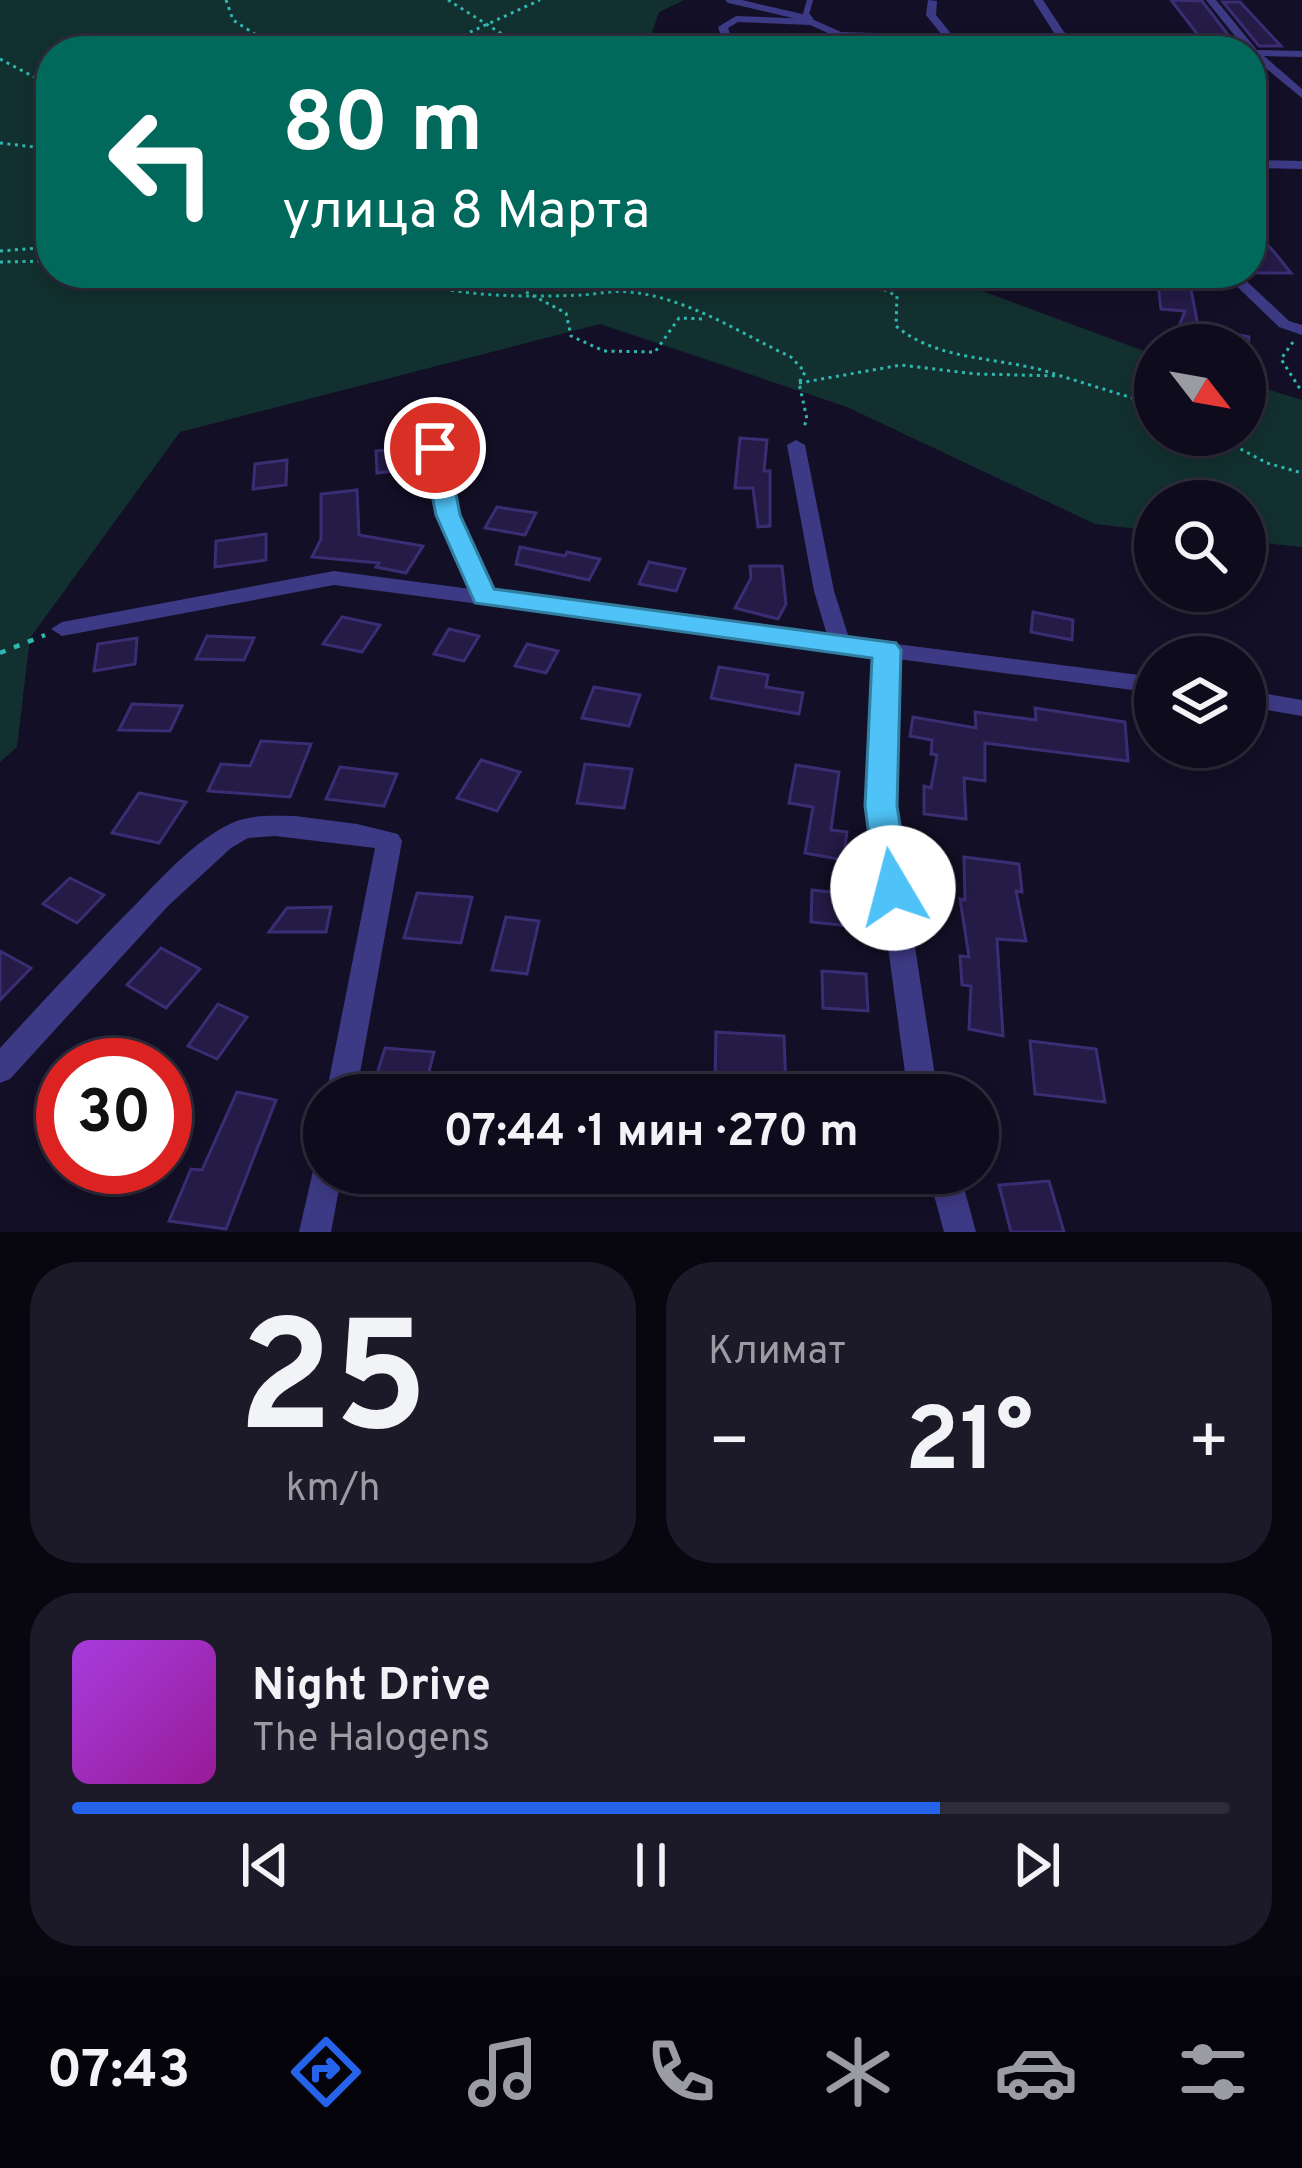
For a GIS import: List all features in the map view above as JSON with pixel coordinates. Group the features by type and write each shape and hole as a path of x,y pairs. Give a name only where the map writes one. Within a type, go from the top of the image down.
{"street":[{"path":"1038,0 1064,36"},
{"path":"1211,0 1239,36"},
{"path":"932,2 931,15 948,36"},
{"path":"726,36 723,27 736,19 811,21 839,35 876,36"},
{"path":"1266,53 1302,54"},
{"path":"1266,64 1302,94"},
{"path":"1266,164 1302,165"},
{"path":"1248,288 1296,328"},
{"path":"429,415 448,515 484,596"},
{"path":"796,445 824,591 841,645"},
{"path":"62,629 334,578 1134,682"},
{"path":"886,650 881,806 920,1074"},
{"path":"1266,702 1302,708"},
{"path":"0,1069 198,858 241,829 353,830 389,842 345,1074"},
{"path":"315,1232 322,1194"},
{"path":"950,1194 960,1232"}],"lane":[{"path":"729,0 811,21 810,0"}],"path":[{"path":"226,0 233,20 258,36"},
{"path":"448,0 505,36"},
{"path":"462,36 540,0"},
{"path":"0,59 36,78"},
{"path":"0,142 36,146"},
{"path":"0,251 36,248"},
{"path":"0,262 36,261"},
{"path":"445,288 582,295 626,291 670,298 790,357 805,372 799,383 807,418 796,445"},
{"path":"881,288 897,296 896,326 910,342 1030,363 1134,399"},
{"path":"524,291 566,313 571,336 604,351 656,352 679,318 710,319"},
{"path":"1296,328 1281,359 1302,392"},
{"path":"799,383 901,365 1060,376"},
{"path":"1254,456 1302,473"},
{"path":"0,653 62,629"}],"green space":[{"path":"0,0 684,0 659,12 651,36 36,36 36,288 974,288 1134,347 1134,456 1266,456 1266,389 1302,400 1302,547 1266,543 1266,480 1134,480 1134,529 1095,524 847,407 600,324 180,432 30,638 17,747 0,762"}],"building":[{"path":"1171,0 1202,1 1229,36 1199,36"},
{"path":"1223,2 1240,2 1281,46 1266,46 1266,36 1251,36"},
{"path":"1266,243 1275,253 1291,273 1266,273"},
{"path":"1158,288 1191,288 1198,324 1180,324 1185,311 1161,309"},
{"path":"740,438 767,440 764,471 770,471 770,526 758,527 753,488 735,488"},
{"path":"417,446 419,468 377,473 376,451"},
{"path":"287,460 286,485 253,489 255,464"},
{"path":"357,490 359,535 423,546 406,573 376,567 379,563 312,557 321,539 321,494"},
{"path":"497,507 536,513 525,535 485,528"},
{"path":"266,534 266,560 215,567 216,541"},
{"path":"520,547 600,559 589,580 516,564"},
{"path":"649,562 685,569 676,591 639,584"},
{"path":"750,566 782,566 786,604 778,619 735,608 751,578"},
{"path":"1033,612 1073,620 1072,640 1031,632"},
{"path":"342,617 380,625 362,652 323,644"},
{"path":"449,629 479,636 464,661 434,654"},
{"path":"207,636 254,638 244,660 196,659"},
{"path":"137,638 135,664 94,671 98,644"},
{"path":"527,644 558,651 546,673 515,666"},
{"path":"719,667 768,675 766,687 803,693 799,714 711,698"},
{"path":"594,687 640,695 629,726 582,718"},
{"path":"132,704 182,706 170,731 119,730"},
{"path":"1035,708 1125,722 1128,761 985,743 985,781 964,778 966,819 924,814 924,786 931,788 937,755 931,754 932,740 910,736 913,717 976,728 975,712 1036,720"},
{"path":"261,741 311,744 290,797 208,791 221,764 250,766"},
{"path":"481,760 520,772 497,811 457,798"},
{"path":"585,764 632,769 624,808 577,803"},
{"path":"796,765 839,772 831,830 847,832 843,860 805,853 813,807 789,803"},
{"path":"340,767 397,774 384,806 326,799"},
{"path":"139,793 186,802 159,843 112,833"},
{"path":"964,857 1019,864 1022,892 1016,891 1026,941 997,939 1003,1036 969,1029 971,986 962,985 960,956 969,957 960,899 965,900"},
{"path":"70,878 104,895 77,923 43,904"},
{"path":"812,890 850,894 850,926 811,922"},
{"path":"417,893 472,897 461,943 404,938"},
{"path":"331,907 326,932 269,932 287,908"},
{"path":"506,917 539,921 527,974 492,970"},
{"path":"161,948 200,969 166,1008 127,985"},
{"path":"0,951 31,968 0,1000"},
{"path":"822,971 866,974 868,1011 823,1008"},
{"path":"218,1004 247,1017 217,1059 192,1048 192,1040"},
{"path":"716,1032 784,1036 785,1074 715,1074"},
{"path":"1030,1041 1096,1049 1105,1102 1035,1094"},
{"path":"385,1048 434,1052 428,1074 377,1074"},
{"path":"237,1092 276,1100 226,1229 169,1221 180,1194 192,1194 192,1169 202,1170"},
{"path":"1049,1181 1064,1232 1011,1232 999,1185"}],"route":[{"path":"435,448 448,515 484,596 886,650 881,806 893,888"}]}
